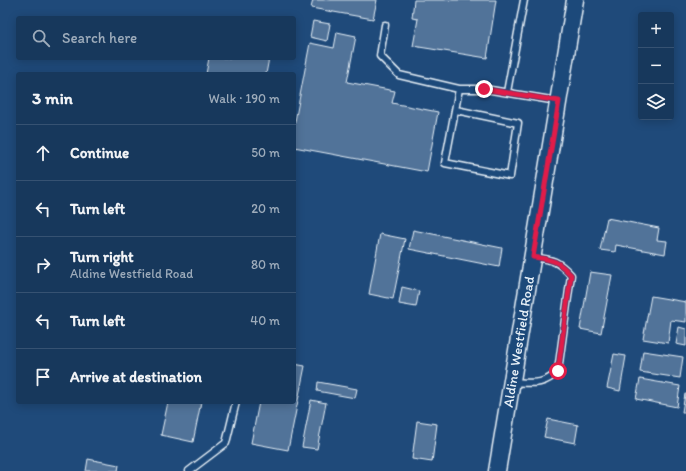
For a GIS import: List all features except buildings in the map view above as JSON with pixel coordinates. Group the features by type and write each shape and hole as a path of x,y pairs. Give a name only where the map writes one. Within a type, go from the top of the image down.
{"main road":[{"name":"Aldine Westfield Road","path":"497,471 575,0"}],"lane":[{"path":"507,92 524,0"},
{"path":"385,25 380,56 399,75 459,89 484,89 559,101"},
{"path":"456,110 518,123 510,176 445,163 459,89"},
{"path":"512,382 536,383 551,378 558,371 571,275 561,264 550,260 533,257"},
{"path":"189,471 226,443 236,404"}],"route":[{"path":"484,89 559,101 533,257 550,260 561,264 571,275 558,371"}]}
